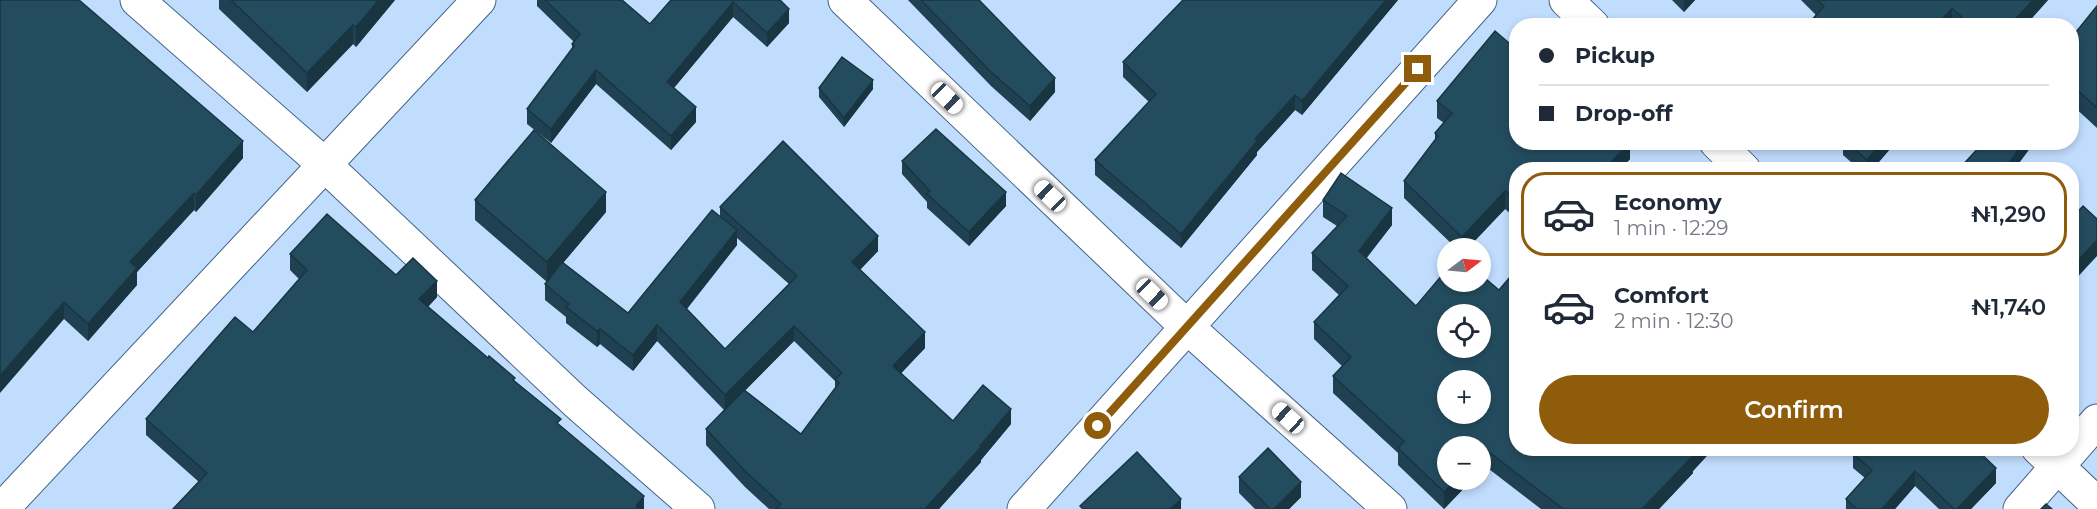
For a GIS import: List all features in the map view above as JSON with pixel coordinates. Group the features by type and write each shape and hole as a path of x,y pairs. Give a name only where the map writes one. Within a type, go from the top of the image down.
{"street":[{"path":"136,0 325,165 576,402 698,509"},
{"path":"2,509 479,0"},
{"path":"845,0 1186,326 1390,509"},
{"path":"1024,509 1480,0"},
{"path":"1566,0 1585,18"},
{"path":"1724,150 1736,162"},
{"path":"2079,434 2097,421"},
{"path":"2020,509 2047,458 2097,504"}],"building":[{"path":"0,0 79,0 243,141 196,195 194,193 130,262 137,268 88,324 64,302 0,376"},
{"path":"231,0 379,0 356,27 353,25 307,73"},
{"path":"545,0 622,0 650,24 671,0 780,0 789,9 767,33 733,2 667,82 696,107 671,136 596,70 551,129 527,109 574,46 572,44 580,34"},
{"path":"921,0 979,0 1055,78 1030,106 991,72"},
{"path":"1183,0 1386,0 1302,101 1295,95 1255,139 1257,141 1181,234 1095,160 1156,94 1123,62"},
{"path":"1817,0 2033,0 2016,18 1963,18 1952,8 1943,18 1814,18 1824,6"},
{"path":"2097,6 2097,108 2079,91 2079,28"},
{"path":"1495,31 1509,43 1509,150 1622,150 1611,162 1509,162 1509,194 1505,191 1462,237 1404,181 1438,136 1435,133 1452,113 1437,101"},
{"path":"842,57 873,80 844,118 819,88"},
{"path":"936,129 1006,192 969,232 927,194 930,191 902,161"},
{"path":"534,130 606,192 547,262 475,200"},
{"path":"783,141 878,236 852,262 925,332 893,366 953,421 983,385 1011,409 981,447 925,509 776,509 781,504 745,471 706,429 744,390 801,434 839,383 835,379 842,373 794,326 725,395 657,325 633,355 600,329 597,331 566,307 569,304 545,284 562,262 628,313 712,210 737,230 680,302 725,349 797,276 720,207"},
{"path":"1856,150 1875,150 1867,160"},
{"path":"1977,150 2018,150 2010,162 1965,162"},
{"path":"1341,173 1392,208 1359,251 1416,306 1437,281 1437,292 1491,292 1491,283 1499,290 1509,278 1509,456 1693,456 1642,509 1563,509 1491,454 1491,436 1437,436 1437,485 1398,448 1404,441 1333,376 1351,357 1314,322 1348,286 1312,253 1347,216 1323,200"},
{"path":"2083,206 2097,219 2097,240 2079,259 2079,210"},
{"path":"327,214 396,275 413,258 437,281 419,299 515,378 513,380 561,419 557,423 644,496 636,506 640,509 173,509 207,473 146,419 235,317 253,332 307,270 290,254"},
{"path":"1268,448 1301,482 1274,509 1270,509 1239,477"},
{"path":"1137,452 1181,499 1170,509 1083,509 1080,506"},
{"path":"1855,456 1983,456 1996,468 1957,509 1954,509 1915,471 1882,509 1857,509 1846,499 1872,470"},
{"path":"2046,504 2052,509 2041,509"}],"route":[{"path":"1098,426 1418,69"}]}
